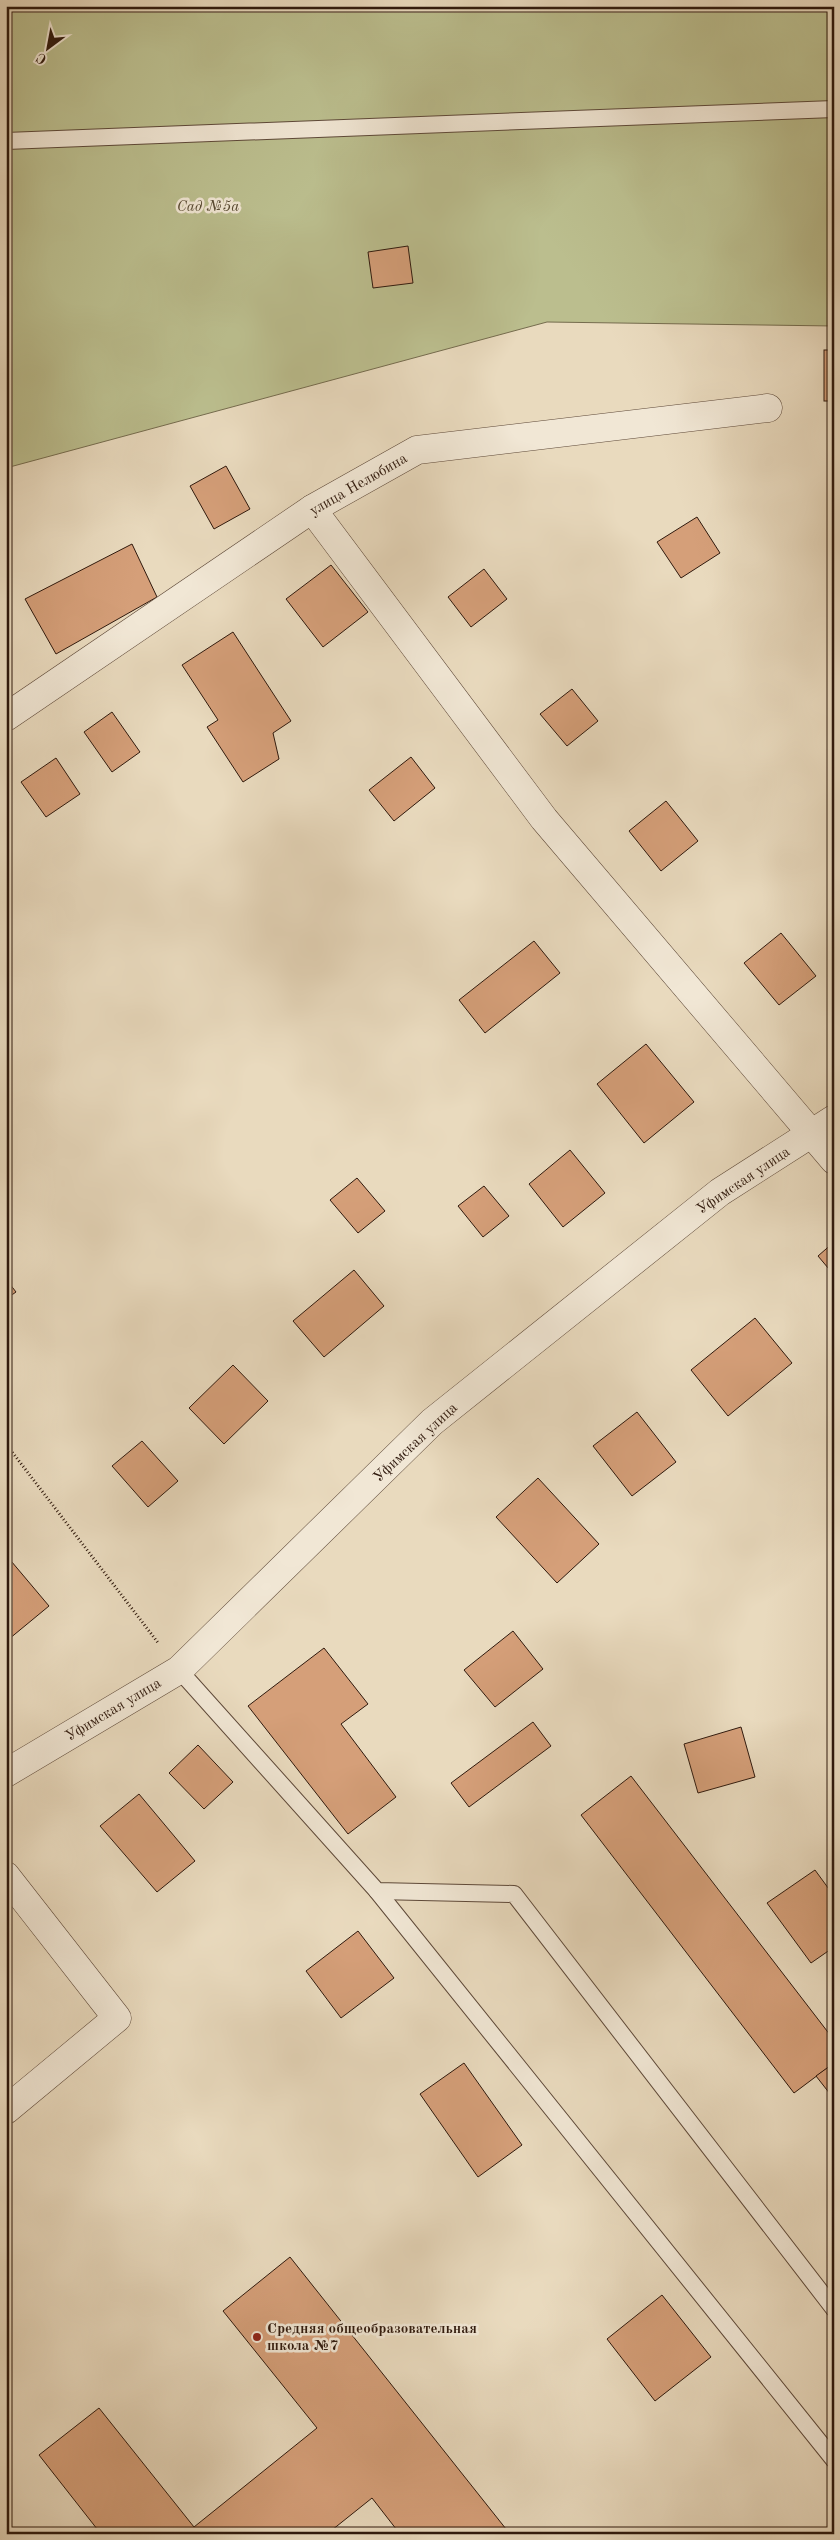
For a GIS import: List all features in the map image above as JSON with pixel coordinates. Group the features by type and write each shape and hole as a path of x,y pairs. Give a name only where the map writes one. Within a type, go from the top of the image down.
{"street":[{"name":"улица Нелюбина","path":"6,718 312,509 417,450 768,408"},
{"path":"312,509 544,819 823,1127 834,1160"},
{"name":"Уфимская улица","path":"6,1773 179,1670 432,1422 720,1192 823,1127"},
{"path":"6,1876 117,2018 6,2110"}],"lane":[{"path":"6,141 834,109"},
{"path":"179,1670 377,1891 834,2460"},
{"path":"377,1891 514,1894 834,2309"}],"path":[{"path":"6,1444 179,1670"}],"green space":[{"name":"Сад №5а","path":"6,6 834,6 834,326 547,322 6,468"}],"building":[{"path":"408,246 413,283 373,288 368,252"},
{"path":"824,350 834,350 834,401 824,401"},
{"path":"226,466 250,509 214,529 190,486"},
{"path":"697,517 720,553 681,578 657,542"},
{"path":"132,544 157,597 56,654 25,599"},
{"path":"331,565 368,612 323,647 286,599"},
{"path":"484,569 507,599 471,627 448,597"},
{"path":"233,632 291,721 273,733 279,759 243,782 207,727 218,720 182,665"},
{"path":"572,689 598,721 567,746 540,714"},
{"path":"112,712 140,752 112,772 84,732"},
{"path":"411,757 435,788 394,821 369,790"},
{"path":"56,758 80,794 46,817 21,782"},
{"path":"666,801 698,841 661,871 629,831"},
{"path":"781,933 816,976 779,1005 744,963"},
{"path":"534,941 560,973 485,1033 459,1000"},
{"path":"646,1044 694,1102 644,1143 597,1084"},
{"path":"570,1150 605,1193 563,1227 529,1184"},
{"path":"357,1178 385,1211 358,1233 330,1200"},
{"path":"484,1186 509,1216 483,1237 458,1206"},
{"path":"834,1242 834,1275 818,1256"},
{"path":"354,1270 384,1306 324,1357 293,1321"},
{"path":"6,1279 16,1292 6,1299"},
{"path":"755,1318 792,1363 728,1416 691,1370"},
{"path":"233,1365 268,1401 224,1444 189,1408"},
{"path":"637,1412 676,1462 632,1496 593,1446"},
{"path":"142,1441 178,1481 148,1507 112,1466"},
{"path":"538,1478 599,1544 557,1583 496,1517"},
{"path":"6,1555 49,1606 9,1639 6,1636"},
{"path":"513,1631 543,1669 495,1707 464,1670"},
{"path":"324,1648 368,1704 341,1724 396,1797 348,1834 248,1706"},
{"path":"533,1722 551,1746 469,1807 451,1783"},
{"path":"741,1727 755,1777 698,1793 684,1744"},
{"path":"198,1745 233,1782 204,1809 169,1773"},
{"path":"631,1776 834,2040 834,2063 794,2093 581,1815"},
{"path":"139,1794 195,1861 157,1892 100,1826"},
{"path":"815,1870 834,1896 834,1947 811,1963 767,1903"},
{"path":"358,1931 394,1978 341,2018 306,1971"},
{"path":"464,2063 522,2145 478,2177 420,2094"},
{"path":"834,2063 834,2099 816,2076"},
{"path":"290,2257 510,2534 400,2534 372,2498 327,2534 101,2534 39,2455 99,2408 194,2527 317,2428 223,2311"},
{"path":"662,2295 711,2357 655,2401 607,2339"}],"place":[{"name":"Средняя общеобразовательная школа №7","path":"257,2337"}]}
